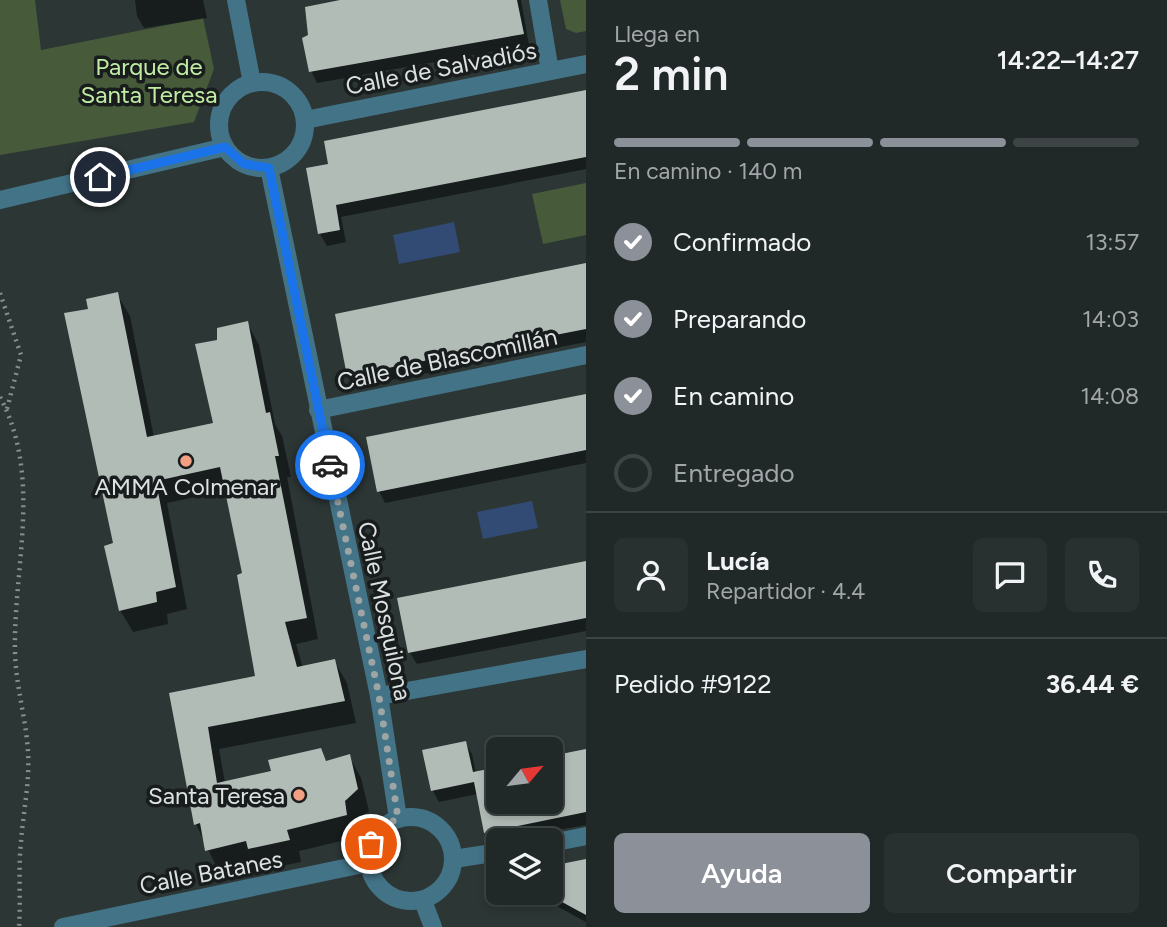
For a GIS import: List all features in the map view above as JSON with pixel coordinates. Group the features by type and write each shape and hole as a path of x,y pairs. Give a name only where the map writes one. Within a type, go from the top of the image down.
{"street":[{"path":"236,0 253,83"},
{"path":"538,0 550,71"},
{"name":"Calle de Salvadiós","path":"305,120 586,64"},
{"path":"267,82 287,90 301,106 305,120 300,146 292,156 269,168 244,164 225,147 220,135 222,108 229,96 253,83 267,82"},
{"path":"0,200 225,147"},
{"name":"Calle Mosquilona","path":"269,168 379,696 398,818"},
{"name":"Calle de Blascomillán","path":"318,410 586,355"},
{"path":"379,696 586,659"},
{"path":"418,817 437,824 450,840 454,859 451,877 439,892 423,901 404,902 387,895 374,881 368,863 371,844 382,828 398,818 418,817"},
{"path":"563,841 586,836"},
{"path":"454,859 486,854"},
{"name":"Calle Batanes","path":"63,927 368,863"},
{"path":"423,901 433,927"}],"path":[{"path":"0,293 22,355 6,409"},
{"path":"0,397 6,409 22,469 24,534 16,606 15,654 29,754 20,845 19,927"}],"green space":[{"name":"Parque de Santa Teresa","path":"0,0 35,0 41,50 203,18 214,69 194,122 0,155"},
{"path":"560,0 586,0 586,31 576,33 566,29"},
{"path":"586,183 586,235 543,244 532,194"}],"water":[{"path":"454,222 460,252 399,264 393,235"},
{"path":"532,501 538,528 483,539 477,512"}],"building":[{"path":"340,0 517,0 524,34 309,72 302,38 308,35 305,7"},
{"path":"586,90 586,157 336,205 340,230 318,234 306,168 328,164 324,141"},
{"path":"586,263 586,329 347,376 335,314"},
{"name":"AMMA Colmenar","path":"118,292 147,437 213,423 195,344 217,340 217,328 248,321 266,413 270,412 279,456 275,456 307,618 285,622 297,667 335,659 345,701 208,727 217,783 271,771 268,760 321,748 326,761 350,754 358,789 345,801 347,815 287,830 290,840 248,849 246,841 205,851 200,823 194,825 169,693 255,676 237,575 242,573 220,467 156,481 176,587 156,592 157,602 119,611 104,546 113,543 64,313 88,309 86,299"},
{"path":"586,394 586,450 377,492 366,437"},
{"path":"586,561 586,618 408,653 397,598"},
{"path":"466,741 473,772 486,770 486,814 564,814 564,753 586,749 586,812 508,828 486,828 484,833 474,782 431,791 422,750"},
{"path":"586,859 586,915 563,903 563,864"}],"way so far":[{"path":"330,465 379,696 398,818 382,828 371,844"}],"place":[{"name":"AMMA Colmenar","path":"186,461"},
{"name":"Santa Teresa","path":"299,795"}],"route":[{"path":"100,177 225,147 233,157 244,164 269,168 330,465"}]}
